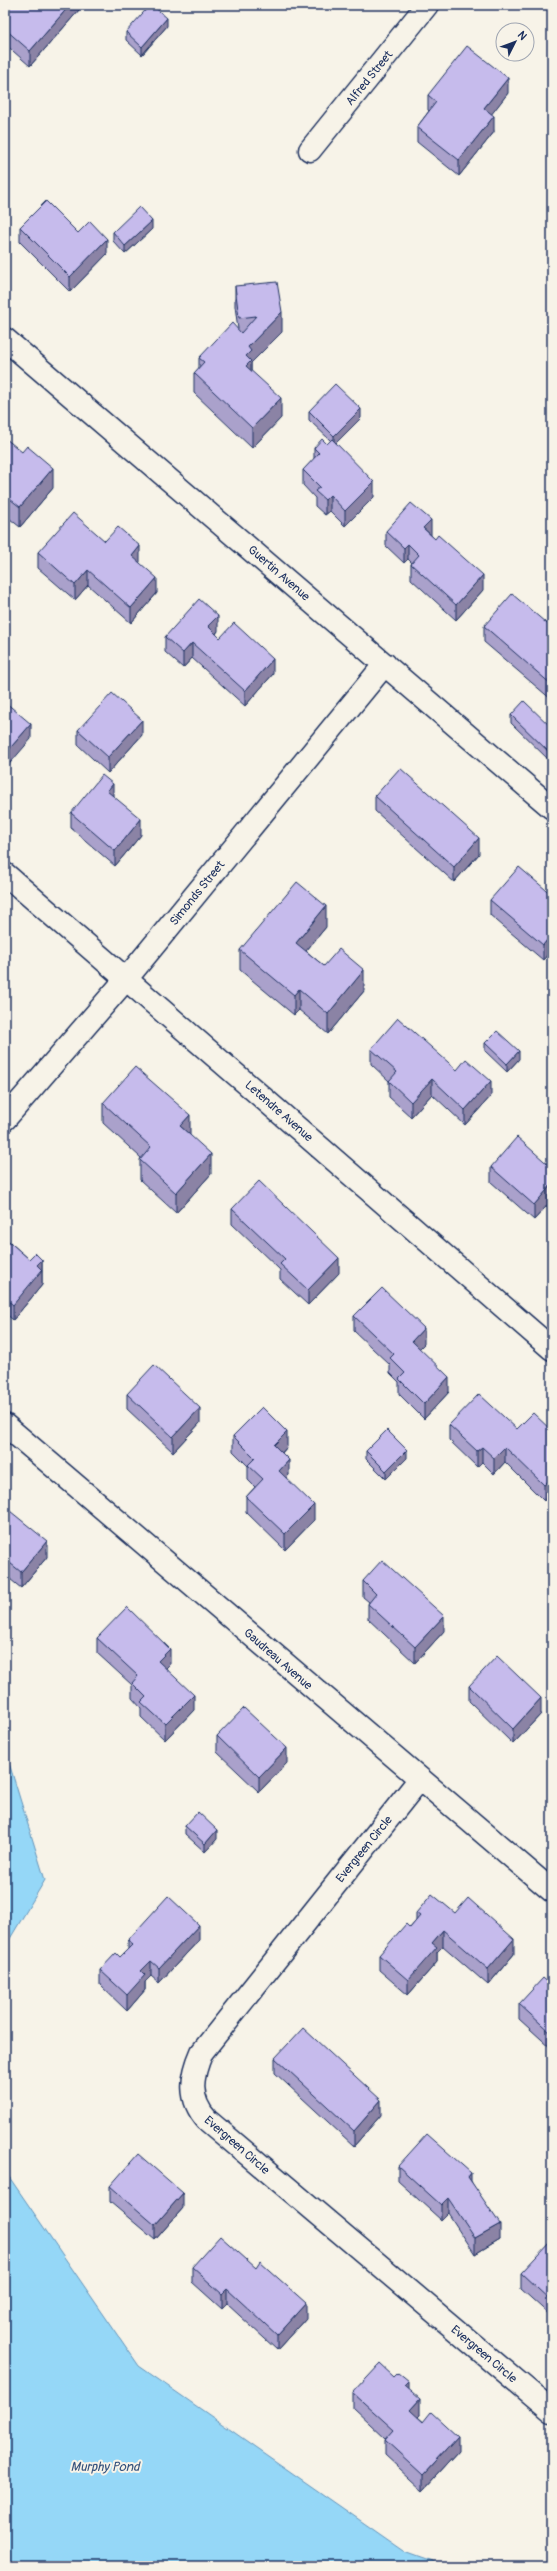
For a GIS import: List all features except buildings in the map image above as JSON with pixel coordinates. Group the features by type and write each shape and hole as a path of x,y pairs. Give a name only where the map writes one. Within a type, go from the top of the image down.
{"street":[{"name":"Alfred Street","path":"310,150 427,5"},
{"name":"Guertin Avenue","path":"5,339 552,808"},
{"name":"Simonds Street","path":"5,1119 127,978 385,664"},
{"name":"Letendre Avenue","path":"5,874 127,978 552,1349"},
{"name":"Gaudreau Avenue","path":"5,1425 552,1891"},
{"name":"Evergreen Circle","path":"420,1780 202,2052 192,2082 194,2101 207,2120 552,2411"}],"water":[{"path":"5,1750 45,1880 5,1947"},
{"name":"Murphy Pond","path":"5,2171 139,2366 404,2551 446,2566 5,2566"}]}
